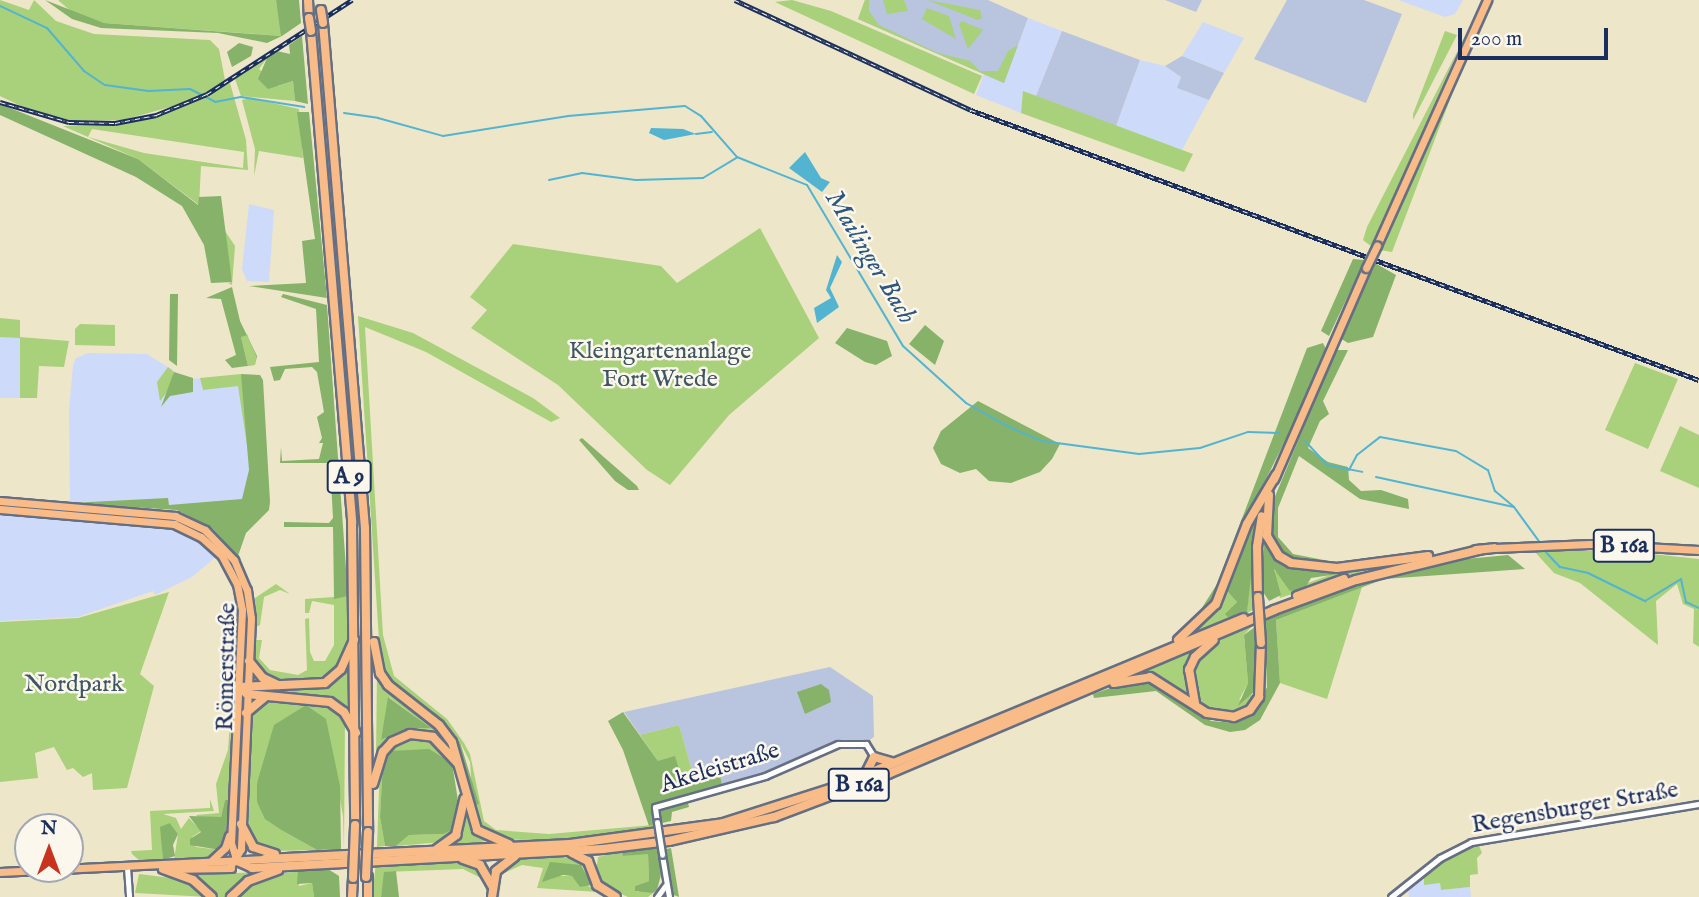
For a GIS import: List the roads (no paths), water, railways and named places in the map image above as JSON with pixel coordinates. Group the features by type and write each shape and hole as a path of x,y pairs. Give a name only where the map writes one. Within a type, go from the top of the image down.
{"highway":[{"name":"A 9","path":"308,0 347,439 356,636 352,897"},
{"name":"A 9","path":"321,5 362,469 368,593 369,832"},
{"path":"1144,658 1193,630 1216,604 1247,524 1276,475"},
{"path":"1269,495 1267,536 1279,556 1291,563 1337,568 1428,556"},
{"path":"1064,699 1128,679 1150,677 1223,719 1239,716 1255,704 1262,688 1257,547 1269,495"},
{"name":"B 16a","path":"265,859 453,856 633,838 723,823 776,809 864,775 1325,585 1428,556 1494,548"},
{"name":"B 16a","path":"251,868 308,860 431,851 603,849 680,839 774,817 1229,629 1356,580 1479,550"},
{"name":"A 9","path":"368,593 372,628 383,678 403,700 439,725 452,743 477,830 489,839 520,850"},
{"name":"A 9","path":"366,897 371,790 372,628"},
{"path":"1197,706 1189,685 1192,663 1201,650 1229,629"},
{"name":"A 9","path":"245,689 331,680 344,665 356,636"},
{"path":"249,661 263,678 284,687"},
{"path":"245,689 268,696 330,702 344,712 356,733"},
{"path":"246,713 268,696"},
{"name":"A 9","path":"371,790 383,752 392,742 410,734 433,737 458,764"},
{"path":"864,775 874,757 895,762"},
{"name":"A 9","path":"431,851 456,835 465,792"},
{"path":"241,824 248,842 258,850 308,860"},
{"path":"590,865 603,849"},
{"path":"492,897 492,887 499,867 520,850"},
{"path":"559,851 581,855 590,865 597,885 616,897"},
{"path":"453,856 480,865 492,887"},
{"path":"231,897 262,874 308,860"},
{"path":"163,869 193,880 212,897"}],"main road":[{"path":"1269,495 1366,268 1486,0"},
{"name":"Römerstraße","path":"0,501 157,512 205,530 229,552 247,590 249,661 231,827 237,860"},
{"name":"Römerstraße","path":"0,509 60,518 155,521 201,537 222,556 240,593 245,689 241,824 237,860"},
{"name":"B 16a","path":"1494,548 1549,544 1699,550"},
{"path":"208,861 225,848 231,827"},
{"name":"B 16a","path":"0,872 265,859"},
{"path":"229,868 237,860 251,868"},
{"name":"B 16a","path":"127,867 251,868"}],"street":[{"name":"Akeleistraße","path":"669,897 655,807 765,776 838,744 866,744 874,757"},
{"name":"Regensburger Straße","path":"1391,897 1440,858 1478,840 1699,804"},
{"path":"127,867 129,897"},
{"path":"657,897 666,885"}],"water":[{"path":"651,128 683,129 696,134 664,140 649,133"},
{"path":"805,152 821,178 830,182 822,192 789,168"},
{"path":"837,255 842,262 830,288 839,307 817,323 814,308 831,298 826,290"}],"waterway":[{"name":"Mailinger Bach","path":"0,6 47,28 84,71 105,85 149,91 190,89 215,102 241,97 304,107"},
{"name":"Mailinger Bach","path":"344,113 378,118 443,136 568,116 685,106 701,116 737,157 807,185 903,346 966,403 1009,427 1042,441 1139,454 1200,448 1248,432 1279,433"},
{"path":"696,134 712,132"},
{"path":"549,180 582,173 636,180 703,178 736,158"},
{"path":"1349,470 1357,455 1380,437 1456,451 1488,470 1495,491 1514,507"},
{"name":"Mailinger Bach","path":"1305,441 1327,465 1362,472"},
{"name":"Mailinger Bach","path":"1376,477 1514,507 1541,544"},
{"name":"Mailinger Bach","path":"1543,549 1560,567 1588,573 1645,601 1681,579 1686,602 1699,608"}],"railway":[{"path":"0,102 69,122 115,123 156,115 207,94 352,0"},
{"path":"735,0 971,110 1699,380"}],"park label":[{"name":"Kleingartenanlage Fort Wrede","path":"660,366"},
{"name":"Nordpark","path":"74,685"}]}
